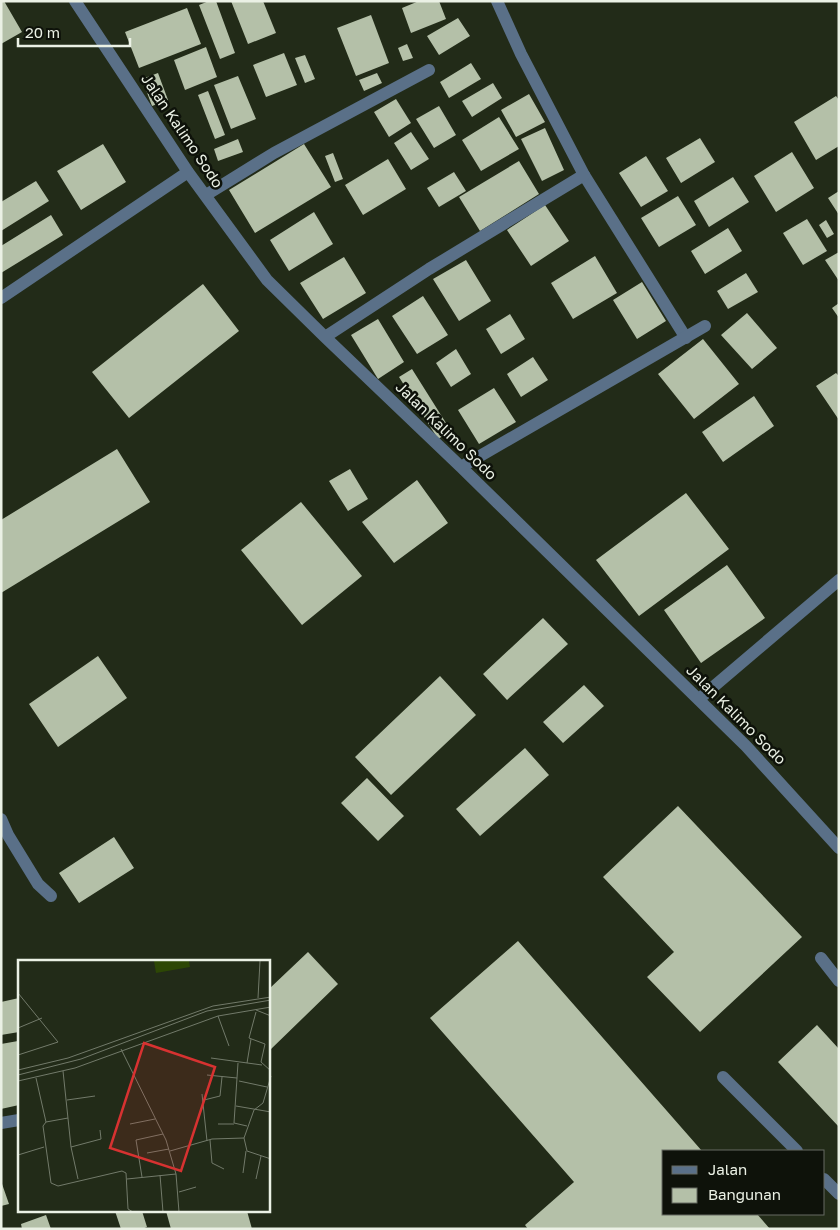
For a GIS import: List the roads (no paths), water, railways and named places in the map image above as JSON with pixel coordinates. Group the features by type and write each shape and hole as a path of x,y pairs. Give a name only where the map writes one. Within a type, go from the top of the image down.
{"street":[{"name":"Jalan Kalimo Sodo","path":"75,1 188,172 267,280 699,699 746,746 839,848"},
{"path":"496,1 584,175 686,338"},
{"path":"206,195 274,153 429,70"},
{"path":"1,298 188,172"},
{"path":"324,337 429,269 584,175"},
{"path":"461,467 705,326"},
{"path":"699,699 839,580"},
{"path":"1,819 5,837 38,884 50,896"},
{"path":"821,958 839,981"},
{"path":"723,1077 796,1150"},
{"path":"1,1123 18,1120"},
{"path":"825,1180 839,1194"}]}
